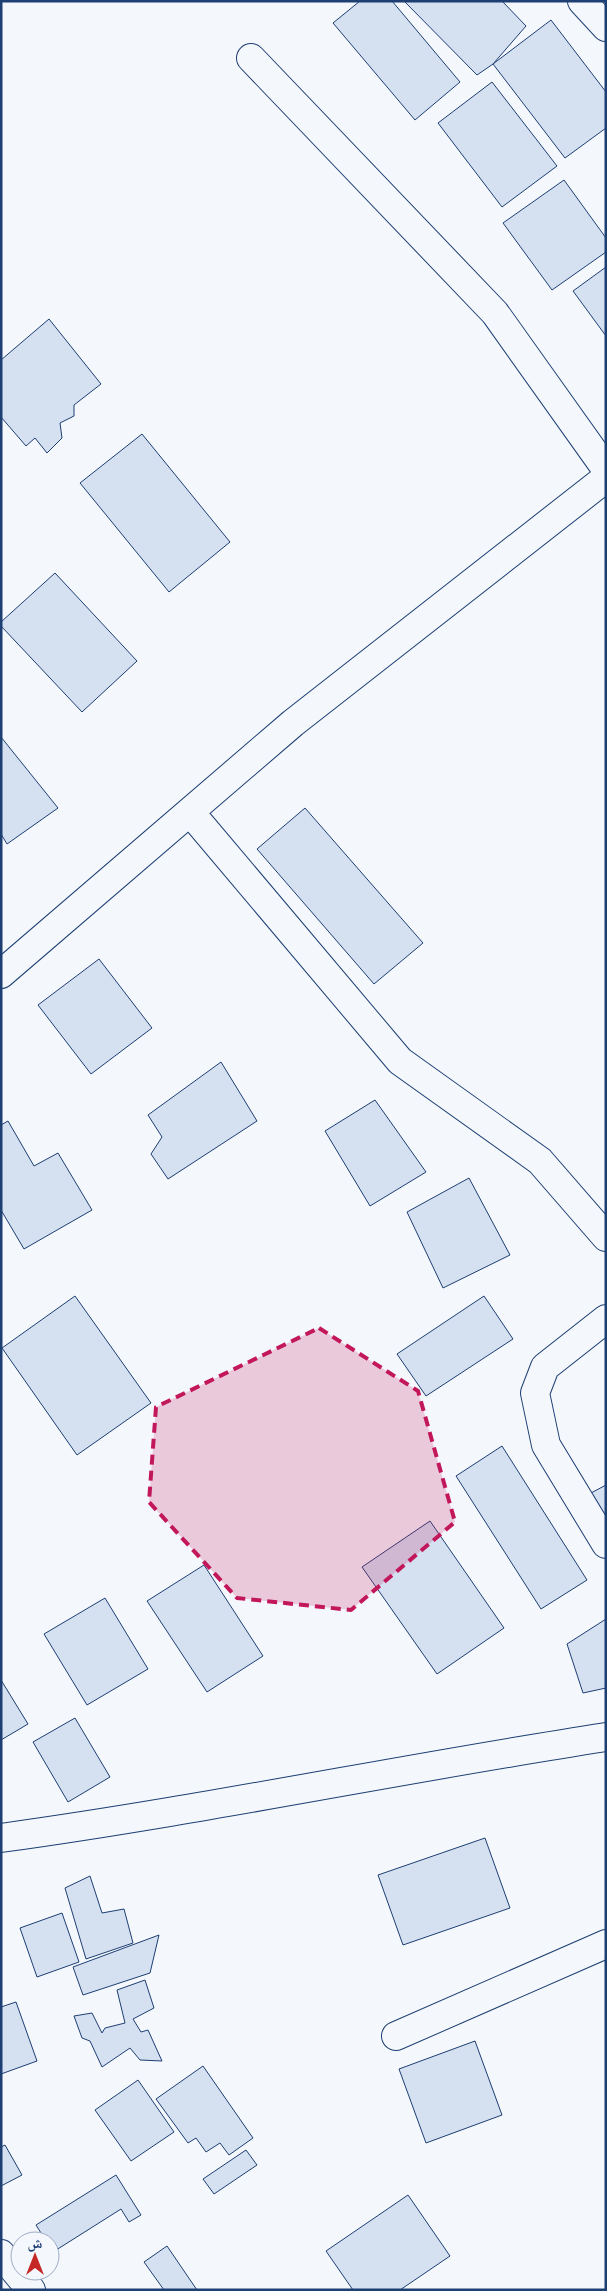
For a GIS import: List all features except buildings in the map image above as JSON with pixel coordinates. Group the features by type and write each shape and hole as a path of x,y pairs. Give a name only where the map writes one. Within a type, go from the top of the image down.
{"street":[{"path":"582,1 606,27"},
{"path":"251,58 495,314 606,469"},
{"path":"1,974 293,723 606,478"},
{"path":"190,812 400,1060 540,1161 606,1237"},
{"path":"606,1319 545,1367 535,1393 546,1445 606,1544"},
{"path":"1,1838 114,1822 492,1754 606,1736"},
{"path":"396,2036 606,1944"},
{"path":"1,2254 32,2290"}],"highlighted area":[{"path":"319,1328 418,1391 455,1522 351,1610 237,1598 149,1502 156,1407"}]}
